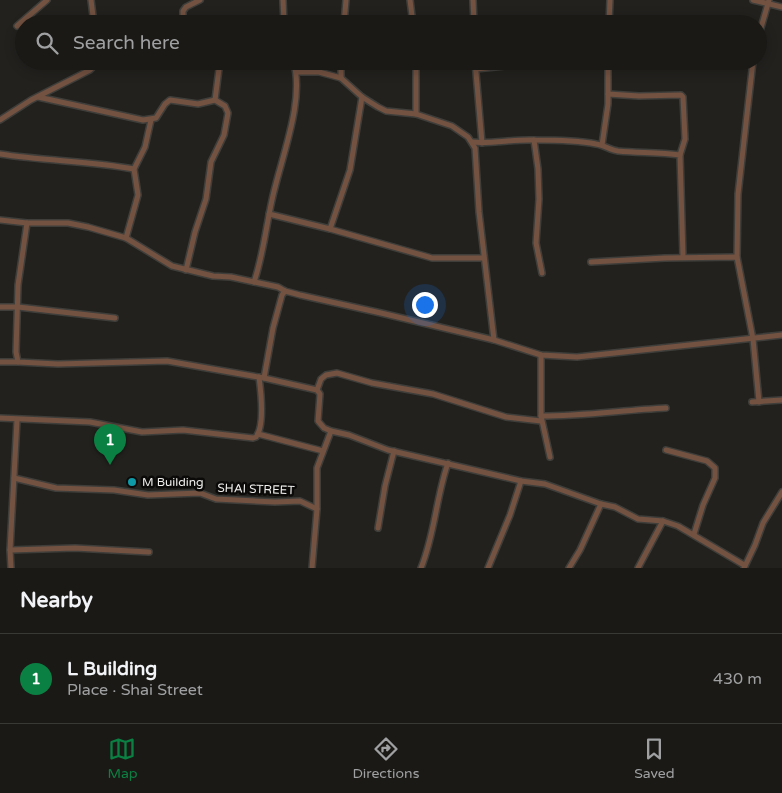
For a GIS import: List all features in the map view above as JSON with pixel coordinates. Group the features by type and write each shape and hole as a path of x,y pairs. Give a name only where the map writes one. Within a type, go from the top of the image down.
{"street":[{"path":"30,15 47,0"},
{"path":"91,0 93,15"},
{"path":"183,15 186,7 200,0"},
{"path":"283,0 284,15"},
{"path":"345,15 346,0"},
{"path":"410,0 412,15"},
{"path":"473,0 474,15"},
{"path":"609,15 610,0"},
{"path":"753,0 769,2 782,7"},
{"path":"765,15 769,2"},
{"path":"1,118 90,70"},
{"path":"214,100 219,70"},
{"path":"341,70 341,78"},
{"path":"416,70 416,114"},
{"path":"476,70 482,143"},
{"path":"602,146 608,94 608,70"},
{"path":"752,70 738,194 737,257 753,339 759,402"},
{"path":"254,282 294,114 296,72 319,72 341,78 362,98 386,111 416,114 452,126 472,142 475,148 479,212 494,340"},
{"path":"608,94 639,96 681,95 683,97 686,139 680,155 682,257"},
{"path":"38,97 136,119 151,120 156,118 170,100 198,104 214,100 225,106 228,113 224,135 211,162 206,199 197,223 186,270"},
{"path":"330,229 348,178 362,98"},
{"path":"126,238 138,195 134,169 145,147 151,120"},
{"path":"472,142 534,140 585,143 615,151 659,152 680,155"},
{"path":"534,140 538,169 539,199 536,243 542,273"},
{"path":"0,154 25,158 112,165 134,169"},
{"path":"269,214 432,258 484,258"},
{"path":"0,220 27,223 68,223 88,227 126,238 172,266 186,270 278,287 285,291 494,340 541,355 576,357 782,335"},
{"path":"18,362 18,285 27,223"},
{"path":"591,262 682,257 737,257"},
{"path":"0,418 90,422 142,432 182,430 253,438 258,434 261,378 282,295 285,291"},
{"path":"0,307 18,307 115,318"},
{"path":"541,355 541,418 550,457"},
{"path":"0,362 58,364 167,361 317,390 320,394 318,421 324,428 331,431 349,435 394,451 545,484 601,504 615,506 638,519 663,521 694,534 744,567 763,523 782,492"},
{"path":"317,390 321,379 326,375 337,373 372,383 433,394 506,417 541,418 602,414 621,410 666,408"},
{"path":"752,402 782,400"},
{"path":"11,568 10,550 17,420"},
{"path":"312,568 317,509 317,468 331,431"},
{"path":"258,434 323,451"},
{"path":"666,450 708,461 715,468 715,478 703,505 694,534"},
{"path":"378,528 385,486 394,451"},
{"path":"421,568 434,529 441,487 448,463"},
{"name":"SHAI STREET","path":"14,478 56,488 114,490 148,495 200,493 216,499 275,502 300,501 317,509"},
{"path":"488,568 510,515 521,480"},
{"path":"570,568 601,504"},
{"path":"638,568 663,521"},
{"path":"10,550 75,548 149,552"}],"place":[{"name":"L Building","path":"110,465"},
{"name":"M Building","path":"132,482"}]}
